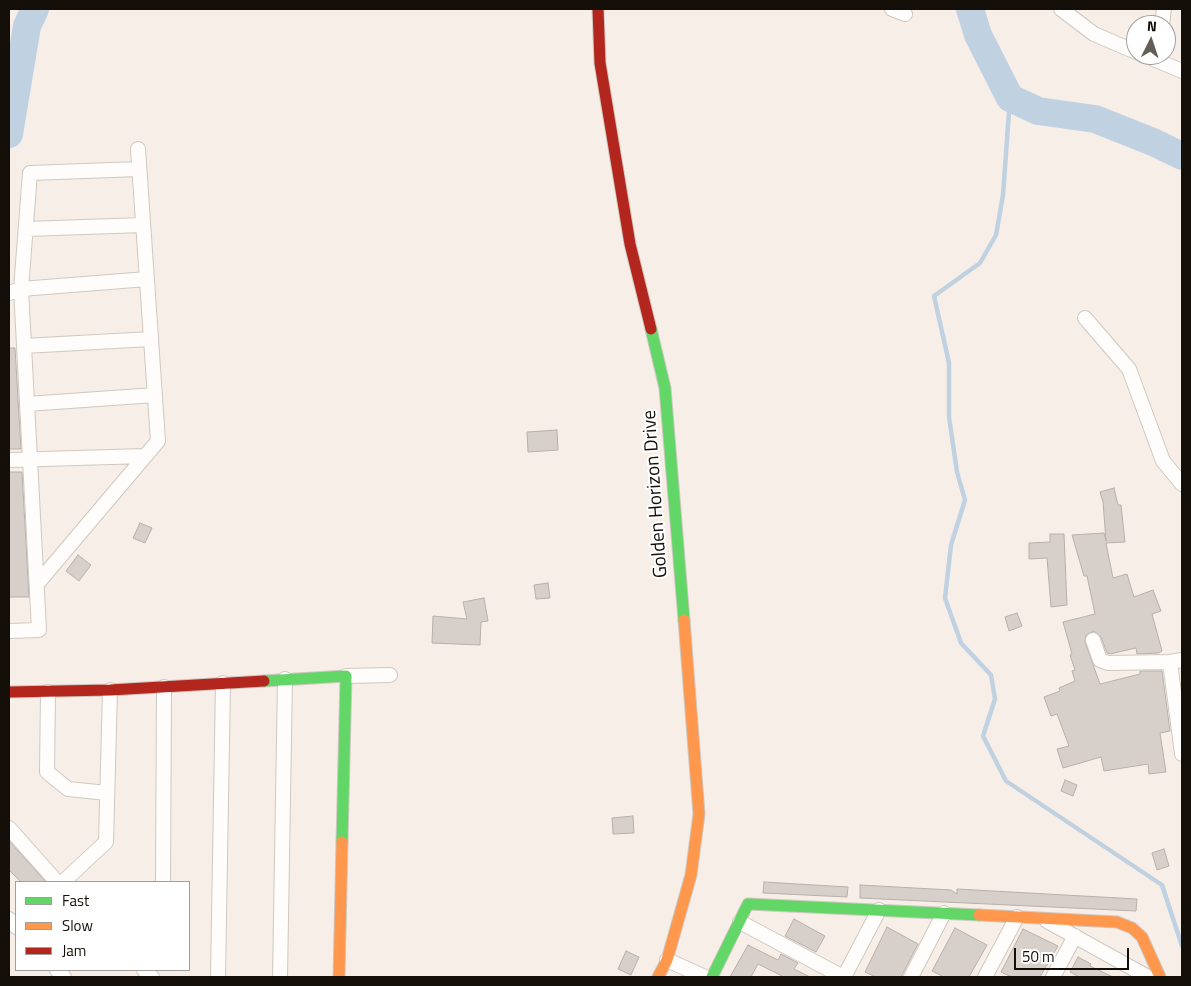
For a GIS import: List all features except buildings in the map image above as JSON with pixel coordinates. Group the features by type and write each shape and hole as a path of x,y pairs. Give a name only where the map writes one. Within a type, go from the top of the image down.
{"street":[{"name":"Golden Horizon Drive","path":"598,9 600,63 630,244 666,388 699,814 691,875 667,960 658,977"},
{"path":"1061,9 1094,34 1126,48"},
{"path":"1168,65 1182,71"},
{"path":"37,584 158,441 138,149"},
{"path":"9,631 39,630 24,346 15,291 26,229 30,173 139,169"},
{"path":"26,229 143,225"},
{"path":"15,291 147,279"},
{"path":"1085,318 1129,369 1163,460 1182,484"},
{"path":"24,346 151,339"},
{"path":"27,404 155,395"},
{"path":"9,460 145,456"},
{"path":"1093,640 1100,660 1108,663 1176,661 1182,754"},
{"path":"339,977 346,676"},
{"path":"9,692 110,690 285,679 390,676"},
{"path":"280,977 285,679"},
{"path":"218,977 223,683"},
{"path":"163,881 164,687"},
{"path":"64,881 106,842 110,690"},
{"path":"48,692 47,772 68,789 107,793"},
{"path":"9,828 56,881"},
{"path":"712,977 748,904 1117,922 1132,928 1142,937 1160,977"},
{"path":"740,922 844,977 879,910"},
{"path":"911,977 944,913"},
{"path":"985,977 1017,917"},
{"path":"1042,918 1075,936 1128,972 1148,977"},
{"path":"1053,977 1075,936"},
{"path":"667,960 705,977"}],"waterway":[{"path":"9,134 27,26 35,9"},
{"path":"970,9 978,35 1010,98 1038,111 1095,119 1153,142 1182,156"},
{"path":"1010,98 1003,195 996,235 980,263 934,296 949,363 949,417 957,472 965,500 951,545 945,598 961,643 991,675 995,699 983,736 1006,781 1162,885 1182,946"}],"traffic: fast":[{"path":"651,329 665,388 684,620"},
{"path":"264,681 346,676 342,842"},
{"path":"712,977 748,904 979,915"}],"traffic: slow":[{"path":"658,977 667,960 691,875 699,814 684,620"},
{"path":"339,977 342,842"},
{"path":"979,915 1117,922 1132,928 1142,937 1160,977"}],"traffic: jam":[{"path":"598,9 600,63 630,244 651,329"},
{"path":"9,692 110,690 264,681"}]}
